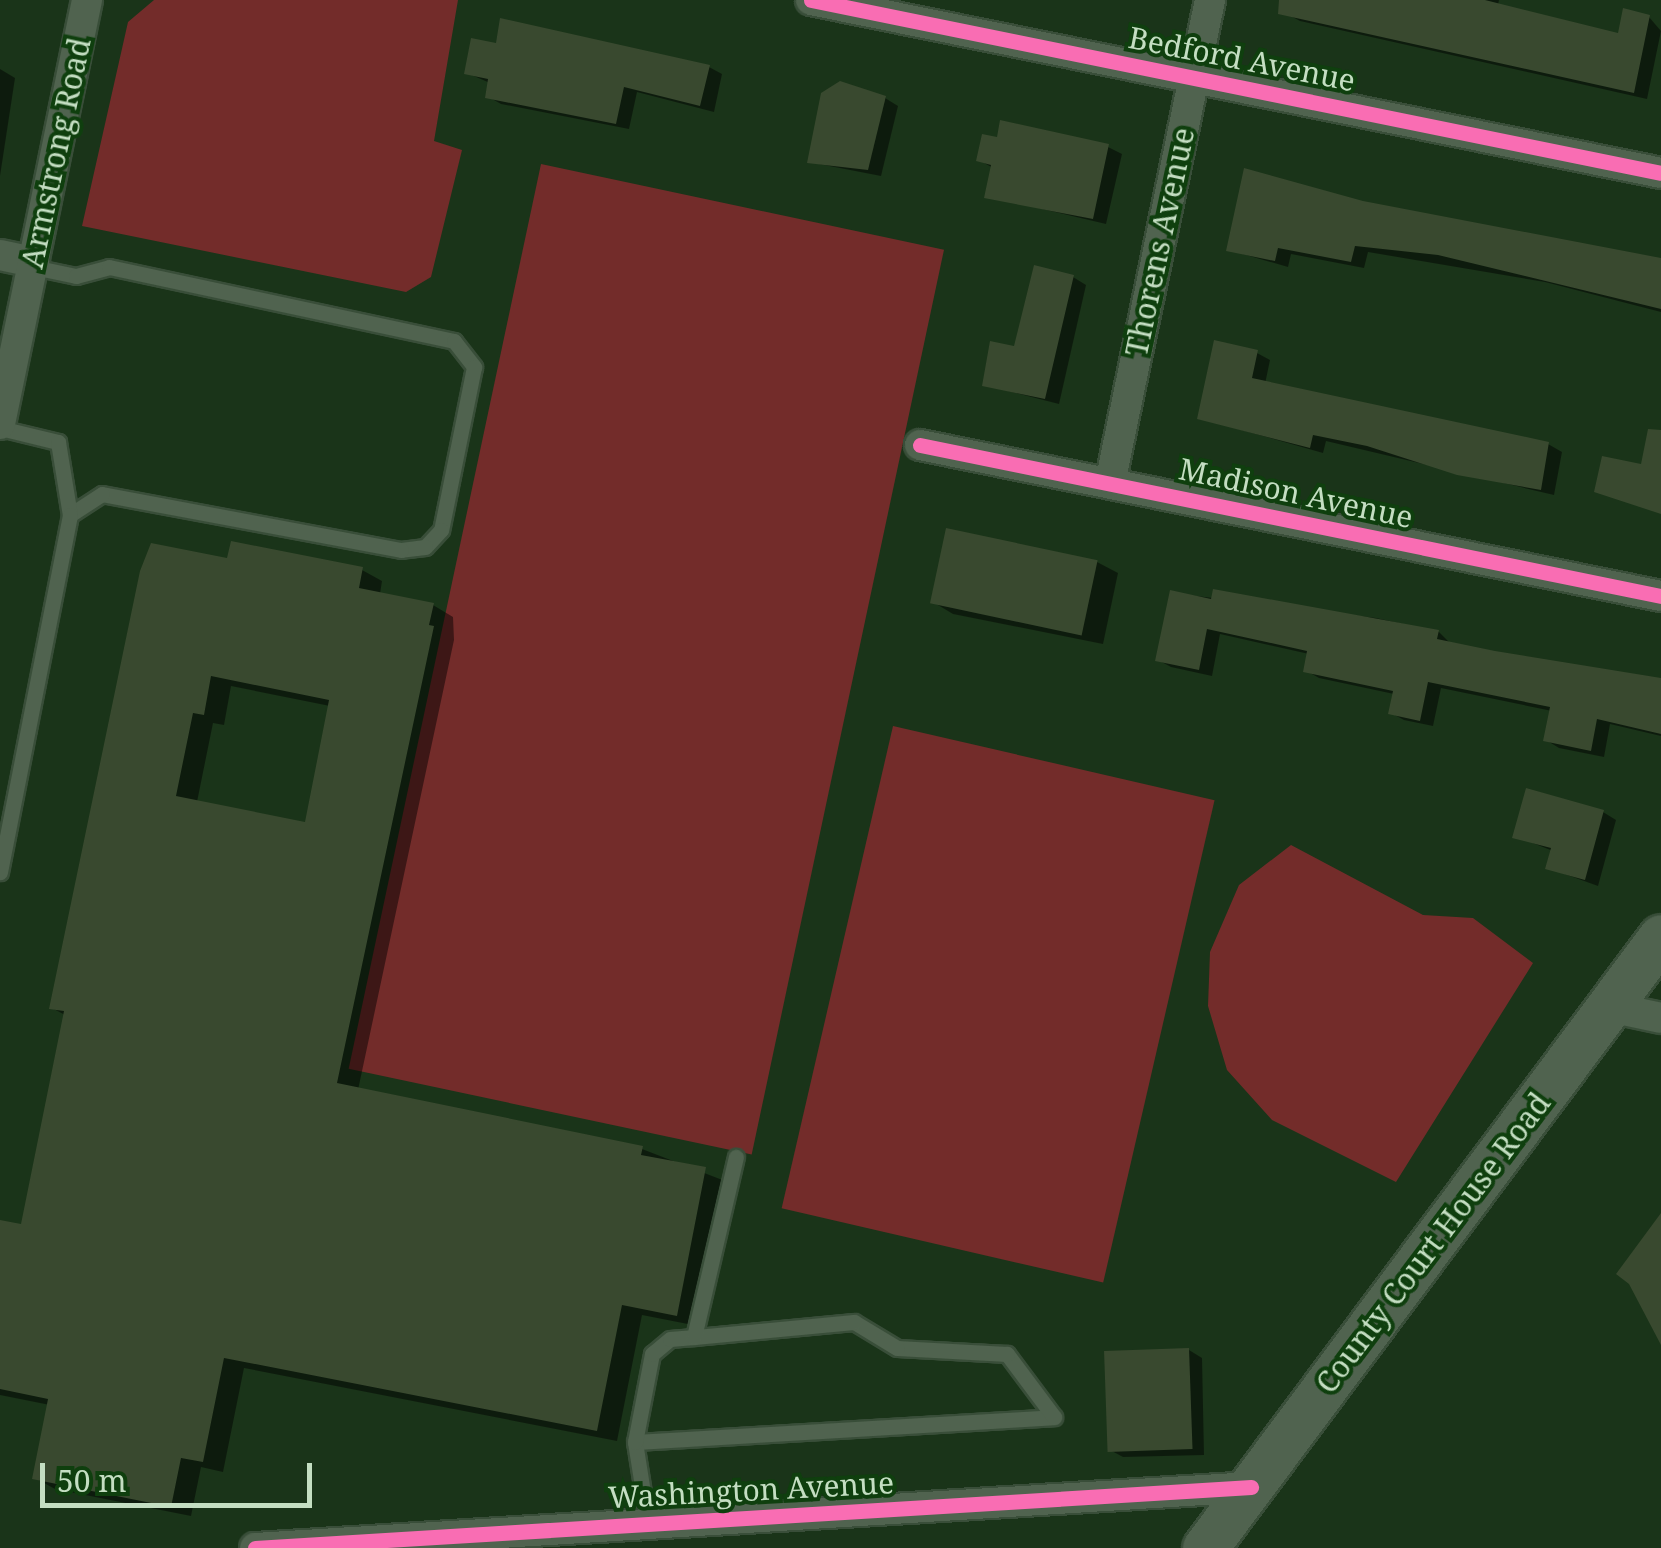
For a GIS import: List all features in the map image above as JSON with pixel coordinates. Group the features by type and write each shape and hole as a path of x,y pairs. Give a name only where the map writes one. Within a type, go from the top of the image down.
{"main road":[{"name":"County Court House Road","path":"1206,1548 1661,937"}],"street":[{"name":"Armstrong Road","path":"0,426 88,0"},
{"name":"Bedford Avenue","path":"811,0 1661,173"},
{"name":"Thorens Avenue","path":"1110,484 1210,0"},
{"path":"0,255 34,264"},
{"name":"Madison Avenue","path":"920,444 1661,596"},
{"path":"1609,1007 1661,1018"},
{"name":"Washington Avenue","path":"255,1548 1251,1487"}],"lane":[{"path":"34,264 76,276 109,267 454,342 474,367 441,530 426,547 401,550 102,494 70,515"},
{"path":"0,426 58,442 70,515 0,872"},
{"path":"694,1337 736,1157"},
{"path":"636,1442 1054,1417 1007,1354 897,1348 854,1322 670,1339 652,1354 636,1442 648,1524"}],"shaded area":[{"path":"154,0 458,0 434,141 462,150 431,277 406,292 82,226 128,22"},
{"path":"541,164 944,250 752,1154 349,1069"},
{"path":"893,726 1215,800 1103,1283 782,1208"},
{"path":"1291,845 1423,915 1473,918 1533,963 1396,1182 1272,1120 1227,1070 1208,1006 1210,952 1239,885"}],"building":[{"path":"1279,0 1485,0 1618,33 1623,8 1650,15 1634,93 1278,14"},
{"path":"500,18 710,65 700,106 624,87 616,124 485,98 488,79 464,74 471,38 496,43"},
{"path":"840,81 886,96 868,170 807,163 821,93"},
{"path":"1000,120 1109,144 1093,219 984,198 991,165 976,161 982,134 997,137"},
{"path":"1244,168 1363,201 1661,258 1661,309 1438,255 1355,246 1351,262 1278,248 1275,261 1226,251"},
{"path":"1034,265 1074,275 1045,399 982,386 990,341 1014,346"},
{"path":"1214,340 1258,350 1252,378 1549,442 1541,490 1457,475 1367,446 1313,435 1310,448 1197,419"},
{"path":"1648,429 1661,430 1661,514 1594,492 1602,456 1641,464"},
{"path":"946,528 1098,560 1082,636 930,603"},
{"path":"231,541 363,567 359,588 434,603 429,625 434,626 337,1083 643,1146 641,1155 706,1167 677,1316 622,1305 597,1431 224,1358 203,1462 181,1458 171,1507 32,1479 48,1399 0,1389 0,1220 21,1224 64,1011 49,1009 140,571 151,543 227,558","holes":["211,676 329,700 305,822 176,796 193,713 204,715"]},
{"path":"1213,589 1439,630 1437,639 1495,651 1661,678 1661,734 1597,719 1591,751 1543,741 1550,707 1428,682 1420,721 1388,714 1393,691 1303,672 1307,651 1207,629 1199,670 1155,661 1170,590 1211,599"},
{"path":"1526,788 1604,810 1585,880 1545,869 1551,848 1512,838"},
{"path":"1661,1213 1661,1345 1629,1284 1616,1274"},
{"path":"1189,1348 1193,1449 1108,1452 1104,1351"}],"cycle path":[{"path":"811,0 1661,173"},
{"path":"920,445 1661,596"},
{"path":"255,1548 1251,1487"}]}
